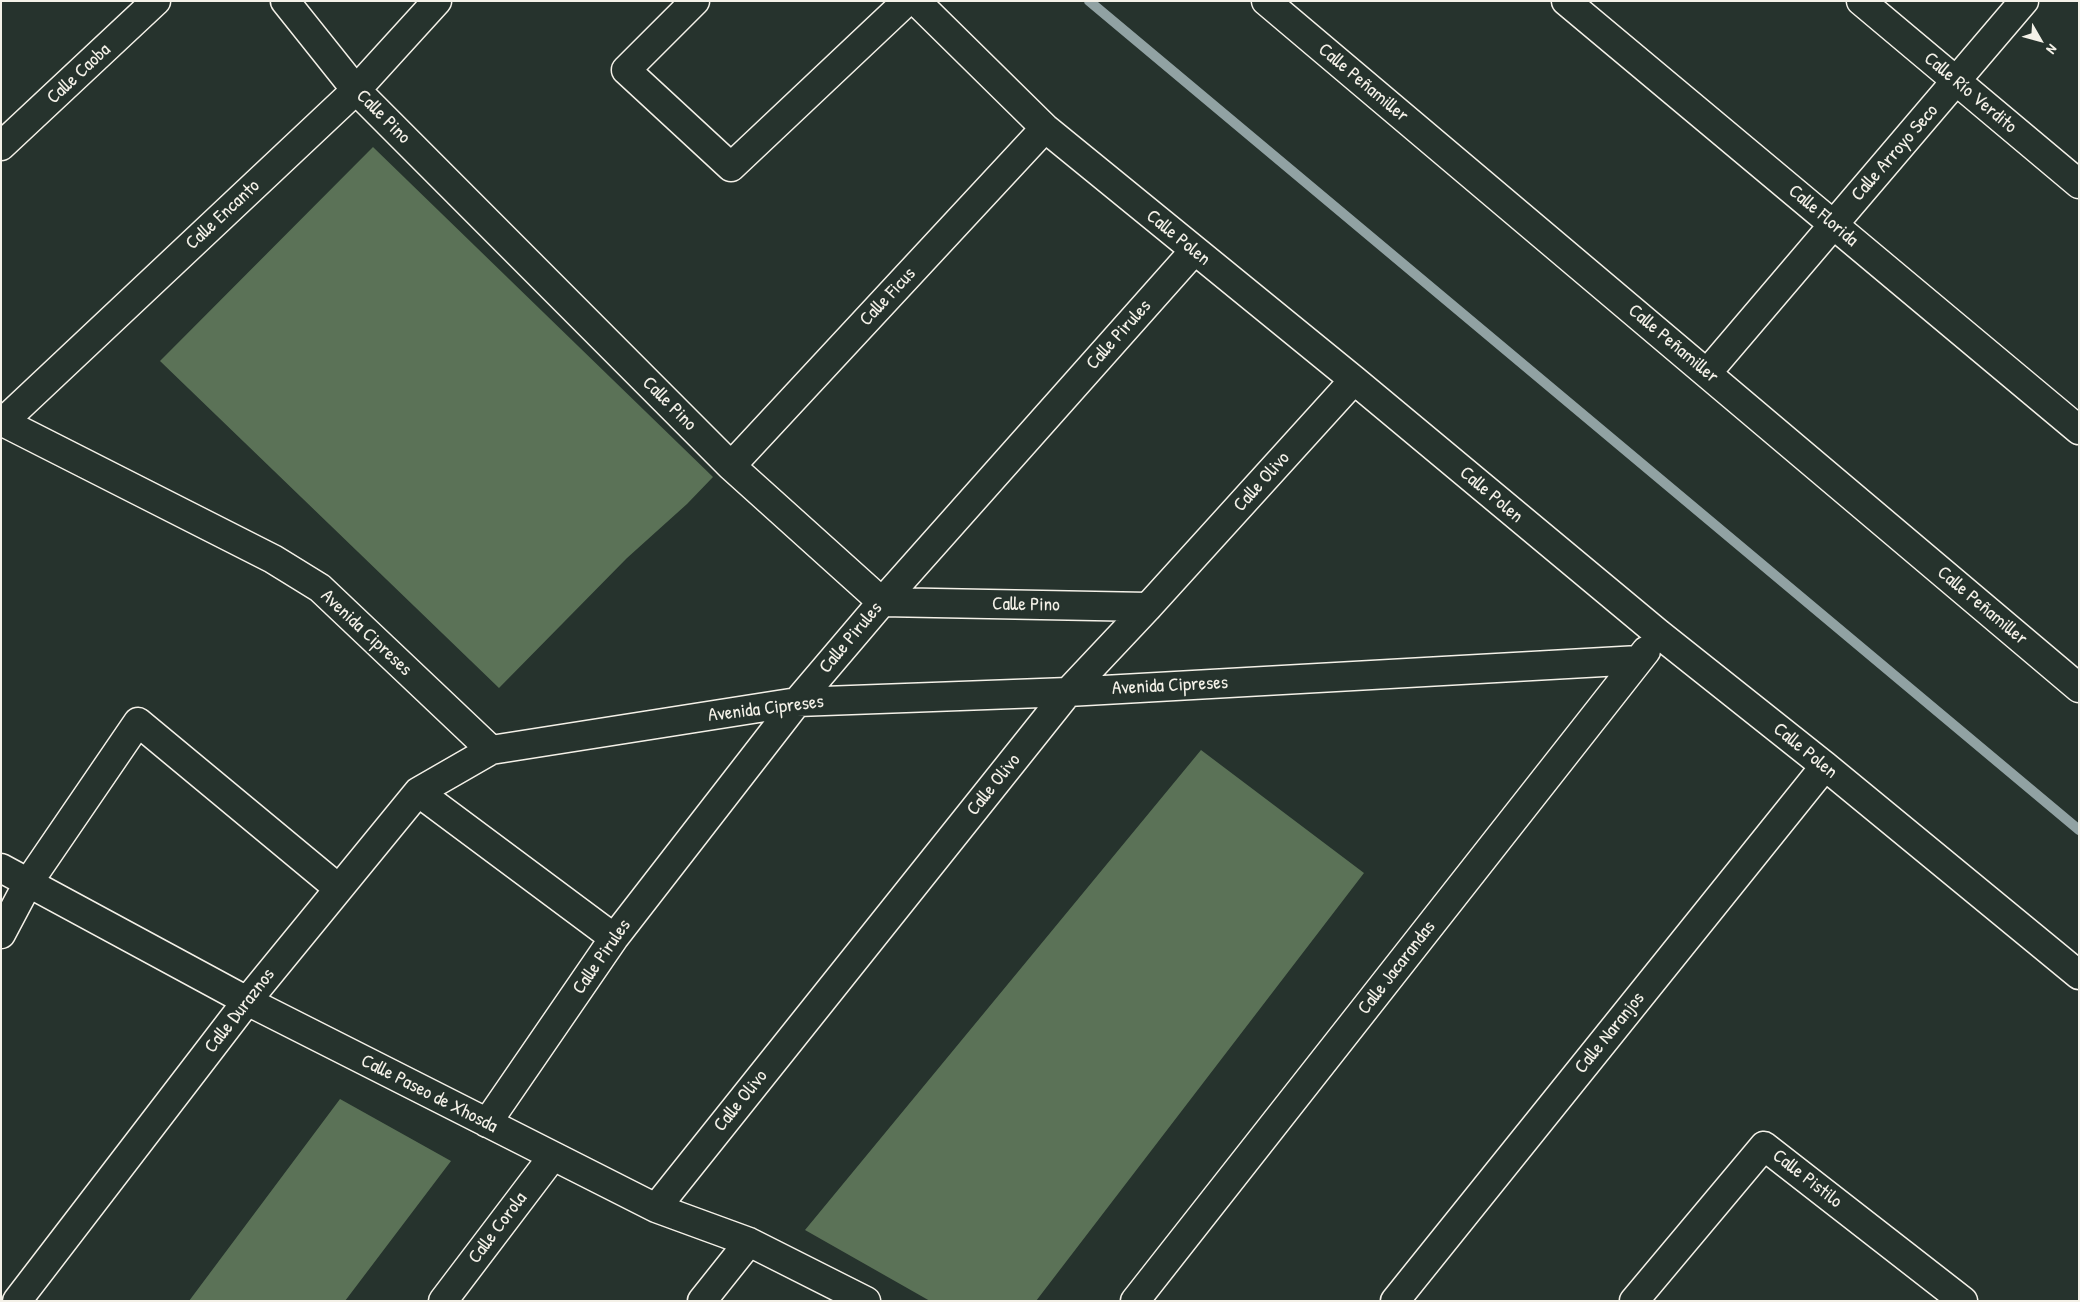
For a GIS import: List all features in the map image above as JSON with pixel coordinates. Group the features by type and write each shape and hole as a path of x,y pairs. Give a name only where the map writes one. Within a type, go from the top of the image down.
{"street":[{"name":"Calle Caoba","path":"1,146 156,1"},
{"name":"Calle Pino","path":"285,1 356,90 732,466 882,602 1148,607"},
{"name":"Calle Encanto","path":"2,421 356,90 438,1"},
{"path":"695,1 626,70 731,167 907,1"},
{"name":"Calle Polen","path":"916,1 1045,128 1354,380 1659,634 1824,766 2079,975"},
{"name":"Calle Peñamiller","path":"1266,1 2079,688"},
{"name":"Calle Florida","path":"1566,1 2079,430"},
{"name":"Calle Río Verdito","path":"1861,1 2079,184"},
{"name":"Calle Arroyo Seco","path":"1707,373 2024,1"},
{"name":"Calle Ficus","path":"732,466 1045,128"},
{"name":"Calle Pirules","path":"487,1123 614,938 797,702 882,602 1194,251"},
{"name":"Calle Olivo","path":"656,1208 1068,692 1148,607 1354,380"},
{"name":"Avenida Cipreses","path":"2,421 273,559 320,588 491,750 797,702 1068,692 1639,660"},
{"name":"Calle Jacarandas","path":"1135,1301 1659,634"},
{"path":"1,934 28,883 138,722 338,888"},
{"name":"Calle Duraznos","path":"17,1301 247,1001 418,792 491,750"},
{"name":"Calle Naranjos","path":"1395,1301 1824,766"},
{"path":"418,792 614,938"},
{"name":"Calle Paseo de Xhosda","path":"1,868 247,1001 656,1208 749,1242 866,1301"},
{"name":"Calle Pistilo","path":"1634,1301 1764,1146 1963,1301"},
{"name":"Calle Corola","path":"443,1301 553,1156"},
{"path":"702,1301 749,1242"}],"green space":[{"path":"373,147 713,477 687,504 627,558 499,688 160,361"},
{"path":"1201,750 1364,873 1036,1301 930,1301 805,1230"},
{"path":"340,1099 451,1161 345,1301 189,1301"}],"waterway":[{"path":"1089,1 2079,830"}]}
